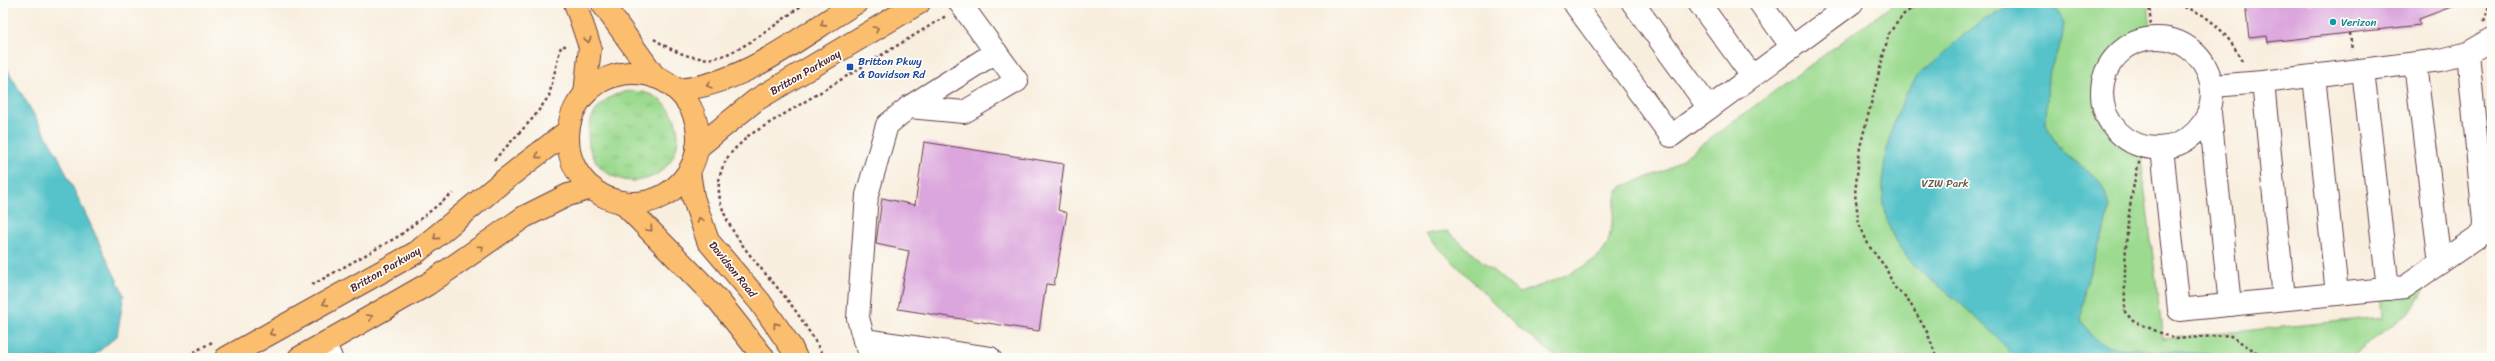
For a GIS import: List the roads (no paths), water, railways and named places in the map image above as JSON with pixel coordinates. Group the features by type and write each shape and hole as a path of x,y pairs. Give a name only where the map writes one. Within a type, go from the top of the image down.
{"main road":[{"path":"576,3 590,47 585,94"},
{"path":"602,3 655,76 677,90 690,107 697,127 697,148 689,172 679,184 660,197 637,203 622,202 606,197 592,188 578,172 570,153 568,131 573,111 585,94 600,82 617,74 636,73 655,76"},
{"path":"677,90 716,83 758,66 856,3"},
{"name":"Britton Parkway","path":"697,148 756,100 919,3"},
{"name":"Britton Parkway","path":"226,358 417,252 568,131"},
{"name":"Davidson Road","path":"689,172 693,197 708,240 760,302 791,347 796,358"},
{"path":"299,358 328,351 524,217 568,195 592,188"},
{"path":"622,202 718,300 764,358"}],"street":[{"path":"1574,3 1671,136 1792,47 1840,6"},
{"path":"1632,3 1709,108"},
{"path":"1699,3 1752,76"},
{"path":"1760,3 1792,47"},
{"path":"910,107 964,112 1016,83 1017,80 961,4"},
{"path":"2210,114 2199,131 2187,141 2162,148 2144,147 2128,140 2115,130 2107,117 2101,94 2102,83 2109,64 2132,43 2152,37 2173,39 2191,48 2206,65 2213,86 2210,114 2230,305"},
{"path":"2213,86 2314,76 2358,63 2414,64 2468,53 2484,46 2492,39"},
{"path":"990,358 868,349 858,318 866,195 887,125 910,107 996,52"},
{"path":"2162,148 2179,310 2405,287 2482,233 2484,222 2468,53"},
{"path":"2358,63 2388,289"},
{"path":"2414,64 2440,263"},
{"path":"2314,76 2337,294"},
{"path":"2262,82 2284,299"}],"water":[{"path":"2017,3 2045,3 2058,11 2064,24 2062,39 2048,76 2046,125 2063,152 2097,178 2105,192 2109,208 2103,234 2085,286 2081,319 2092,338 2109,347 2221,355 2238,358 2016,358 1967,309 1911,262 1898,245 1889,226 1884,205 1883,183 1885,160 1890,137 1906,96 1918,75 1966,33 1993,15"},
{"path":"3,62 57,154 124,295 117,336 91,358 3,358"}],"place":[{"name":"Verizon","path":"2333,22"},
{"name":"Britton Pkwy & Davidson Rd","path":"850,67"}],"park label":[{"name":"VZW Park","path":"1945,183"}]}
